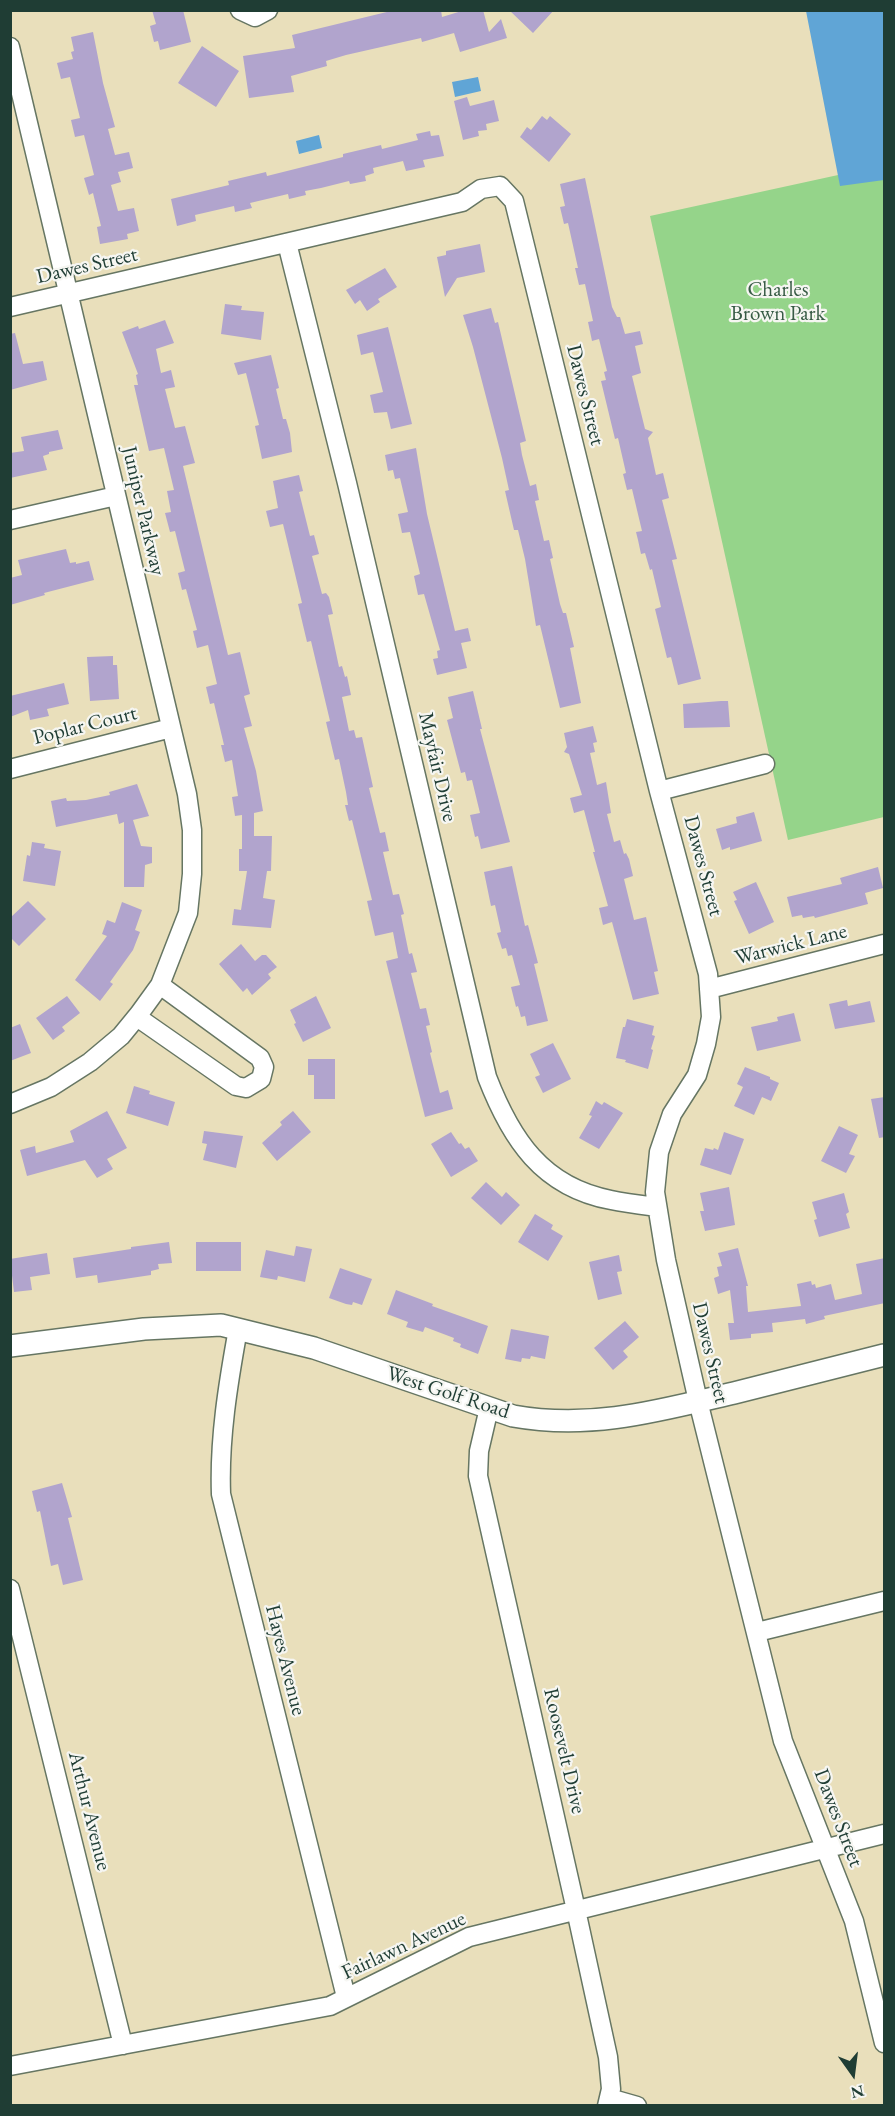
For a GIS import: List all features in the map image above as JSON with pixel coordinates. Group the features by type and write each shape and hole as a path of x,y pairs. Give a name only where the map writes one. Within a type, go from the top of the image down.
{"street":[{"path":"240,10 255,16 268,10"},
{"name":"Juniper Parkway","path":"10,46 171,728 192,830 192,874 188,913 160,985 121,1036 90,1062 51,1087 10,1104"},
{"name":"Dawes Street","path":"10,308 462,202 481,189 500,186 514,201 659,791 708,974 711,1017 706,1044 697,1076 672,1114 659,1152 655,1192 666,1260 698,1401 783,1741 854,1921 885,2043"},
{"name":"Mayfair Drive","path":"287,243 347,483 487,1077 500,1110 516,1137 534,1160 558,1180 583,1192 610,1200 657,1207"},
{"path":"10,520 116,496"},
{"name":"Poplar Court","path":"10,769 171,728"},
{"path":"659,791 765,764"},
{"name":"Warwick Lane","path":"709,989 885,944"},
{"path":"137,1017 236,1086 246,1088 261,1079 264,1067 260,1058 160,985"},
{"name":"West Golf Road","path":"10,1346 144,1329 221,1325 314,1347 513,1416 572,1422 627,1418 885,1355"},
{"name":"Hayes Avenue","path":"238,1329 224,1416 220,1467 221,1494 346,1997"},
{"name":"Roosevelt Drive","path":"489,1408 479,1451 478,1476 608,2057 611,2089 608,2102"},
{"name":"Arthur Avenue","path":"10,1589 123,2045"},
{"path":"757,1632 885,1601"},
{"name":"Fairlawn Avenue","path":"10,2066 330,2006 469,1937 885,1834"},
{"path":"608,2102 637,2106"}],"green space":[{"name":"Charles Brown Park","path":"884,165 884,817 788,840 650,216"}],"water":[{"path":"806,11 884,11 884,180 840,186"},
{"path":"478,77 481,91 455,97 452,82"},
{"path":"319,135 322,148 299,154 296,141"}],"building":[{"path":"152,10 183,10 191,42 160,50 158,41 154,42 150,26 156,24"},
{"path":"395,10 441,10 442,17 465,10 483,10 489,32 501,19 507,38 460,52 454,33 422,42 421,38 346,55 326,61 327,66 291,76 294,92 249,98 243,56 295,48 292,35"},
{"path":"509,10 554,10 533,33"},
{"path":"93,32 115,127 108,129 115,155 129,152 133,168 118,172 121,182 111,185 118,211 134,208 139,231 127,234 128,239 100,244 97,227 101,226 93,193 89,195 84,178 94,175 84,135 75,137 71,120 80,118 70,77 61,79 57,63 73,59 71,37"},
{"path":"202,46 239,71 216,107 178,83"},
{"path":"467,97 470,106 494,100 499,121 486,124 487,130 478,131 479,136 463,140 454,101"},
{"path":"542,116 547,120 550,116 571,134 549,162 520,137 527,127 531,130"},
{"path":"430,131 431,136 439,135 444,156 423,160 425,167 406,171 403,161 373,168 374,173 365,176 366,181 350,184 349,181 305,191 306,195 289,199 288,194 250,203 252,208 235,212 234,206 195,215 196,221 177,226 171,199 229,185 228,181 266,172 267,176 343,157 343,154 381,145 382,149 418,140 416,134"},
{"path":"585,178 612,307 617,317 620,317 625,334 640,331 643,344 635,346 641,373 632,376 645,429 653,432 648,438 656,475 663,473 669,498 662,500 677,559 672,560 701,679 678,685 671,657 667,658 655,609 661,607 652,569 650,570 645,553 641,554 636,532 642,531 632,489 627,490 623,474 626,473 618,438 615,439 601,381 606,380 604,372 607,371 599,339 592,341 588,322 593,321 585,284 579,285 575,268 578,268 568,223 564,224 560,207 565,206 560,184"},
{"path":"480,244 485,272 457,278 445,297 437,257 446,255 446,251"},
{"path":"385,268 397,287 378,299 380,302 367,311 360,300 355,304 346,290"},
{"path":"225,304 242,306 241,310 264,312 261,340 221,334"},
{"path":"491,308 495,323 498,322 526,441 520,443 522,455 530,486 536,484 539,500 535,501 544,541 549,540 553,558 550,559 560,604 563,613 566,613 574,647 570,648 581,703 560,708 540,625 536,626 525,559 518,530 514,530 505,491 509,490 502,458 463,315"},
{"path":"165,320 174,343 156,349 161,373 171,370 175,387 165,389 175,428 185,426 195,463 183,466 228,655 240,652 250,694 244,696 252,726 244,728 256,771 263,811 254,813 254,836 272,836 271,871 267,871 263,898 275,900 271,928 232,925 234,909 241,910 247,871 239,871 239,849 242,849 242,815 235,816 232,797 238,796 232,760 225,762 221,745 224,745 214,703 210,704 206,687 217,684 208,645 197,648 193,631 197,630 186,589 182,590 178,573 185,571 175,531 170,532 165,513 171,512 167,491 174,490 164,448 149,451 134,385 138,385 136,375 138,374 122,332"},
{"path":"388,327 412,424 391,429 387,412 374,413 370,395 383,392 373,352 361,355 357,335"},
{"path":"15,333 23,364 43,361 47,380 10,390 10,334"},
{"path":"271,355 279,388 276,389 283,419 286,419 290,433 292,452 262,459 255,426 259,425 246,373 238,375 234,363"},
{"path":"58,430 63,449 43,456 47,470 10,478 10,453 24,451 21,437"},
{"path":"416,448 427,514 455,631 468,628 471,641 461,643 467,668 437,675 433,659 438,658 437,651 440,650 424,594 418,595 414,576 420,574 410,532 402,533 398,514 408,512 400,478 395,479 393,470 388,471 385,455"},
{"path":"299,475 303,491 299,492 310,536 314,535 319,554 312,556 322,594 326,593 329,597 333,614 328,615 339,667 342,666 345,677 347,676 351,695 342,697 349,731 354,730 356,738 362,737 373,787 369,788 380,833 385,832 389,851 383,852 393,895 399,894 409,954 412,953 417,972 411,973 420,1009 426,1008 430,1025 426,1026 432,1052 430,1053 440,1093 448,1090 453,1109 425,1117 386,961 398,958 393,932 375,936 367,901 372,900 352,820 349,821 345,805 348,805 339,759 335,760 326,722 330,721 311,641 307,642 298,604 302,603 283,524 270,527 266,511 278,508 273,481"},
{"path":"66,549 70,563 89,561 94,580 44,593 45,595 10,605 10,578 22,575 18,560"},
{"path":"113,656 113,665 117,665 119,699 90,701 87,657"},
{"path":"64,683 69,704 47,709 49,716 30,720 28,710 10,717 10,696"},
{"path":"473,691 482,729 480,729 510,842 481,849 478,836 475,837 470,815 480,813 472,780 467,781 465,772 461,773 447,720 453,718 448,697"},
{"path":"728,701 730,727 684,728 683,704"},
{"path":"593,726 597,742 593,743 595,752 590,753 597,785 606,782 611,813 607,814 614,842 620,840 624,854 626,853 629,859 633,876 624,879 634,920 646,917 658,971 654,972 659,994 633,1000 612,922 603,925 599,908 608,906 584,810 574,813 570,798 582,795 569,754 564,752 567,747 564,733"},
{"path":"137,784 149,816 133,820 141,846 152,847 152,863 145,865 144,887 124,887 124,822 119,824 117,814 56,827 51,801 66,798 67,801 86,800 110,795 109,792"},
{"path":"754,812 762,841 722,850 716,829 737,823 736,817"},
{"path":"32,842 45,844 44,848 61,851 55,886 23,881 27,855 30,856"},
{"path":"512,866 525,926 528,925 538,963 534,964 548,1021 527,1026 525,1016 521,1017 518,1006 516,1007 511,987 520,985 512,955 508,956 506,948 502,949 497,933 501,932 495,905 491,906 484,872"},
{"path":"878,867 883,888 865,893 868,904 815,918 814,916 803,918 802,915 792,917 787,897 842,884 840,878"},
{"path":"756,882 774,922 749,934 734,901 737,900 733,892"},
{"path":"28,901 46,919 19,946 10,937 10,918"},
{"path":"122,902 142,910 135,930 140,932 133,950 110,982 113,984 100,1001 75,980 107,936 102,934 107,920 115,923"},
{"path":"241,944 255,961 262,955 266,955 277,967 268,974 271,978 252,995 247,988 243,992 219,964"},
{"path":"67,996 80,1013 62,1027 65,1031 53,1040 36,1018"},
{"path":"316,996 331,1028 303,1042 290,1010"},
{"path":"847,1000 848,1006 870,1001 875,1022 835,1029 829,1004"},
{"path":"794,1013 801,1041 757,1051 751,1027 778,1021 777,1017"},
{"path":"627,1019 654,1026 652,1035 655,1036 648,1069 616,1058"},
{"path":"20,1024 31,1053 10,1061 10,1028"},
{"path":"553,1043 571,1079 543,1093 535,1077 540,1075 530,1054"},
{"path":"308,1059 335,1059 335,1099 314,1099 314,1075 308,1075"},
{"path":"745,1067 779,1083 771,1101 762,1097 754,1115 734,1106 743,1087 737,1084"},
{"path":"134,1086 150,1091 149,1094 175,1102 168,1126 126,1113"},
{"path":"885,1097 885,1137 879,1138 871,1099"},
{"path":"596,1101 602,1105 604,1102 623,1113 599,1149 579,1138 592,1116 589,1115"},
{"path":"107,1111 127,1148 107,1159 113,1169 97,1178 85,1160 27,1176 20,1150 35,1146 36,1153 74,1142 70,1131"},
{"path":"293,1111 311,1132 277,1161 262,1143 282,1125 280,1122"},
{"path":"839,1126 858,1135 849,1154 855,1156 846,1173 821,1161"},
{"path":"204,1131 243,1136 236,1168 203,1160 207,1144 202,1143"},
{"path":"451,1132 465,1149 469,1147 478,1161 451,1177 431,1144"},
{"path":"724,1132 744,1139 731,1175 700,1165 705,1148 718,1150"},
{"path":"486,1182 502,1197 506,1192 520,1205 501,1225 471,1198"},
{"path":"729,1187 735,1225 705,1231 700,1211 704,1211 700,1193"},
{"path":"844,1193 850,1228 819,1237 812,1202"},
{"path":"535,1214 553,1225 551,1229 563,1236 548,1261 518,1242"},
{"path":"169,1242 172,1263 158,1264 159,1269 151,1271 151,1275 98,1283 97,1275 76,1278 73,1258"},
{"path":"196,1242 241,1242 241,1271 196,1271"},
{"path":"296,1246 312,1249 305,1282 278,1276 277,1280 260,1277 266,1250 294,1256"},
{"path":"738,1248 748,1286 746,1286 748,1312 801,1306 797,1284 811,1281 816,1288 831,1284 835,1300 862,1294 856,1264 885,1258 885,1303 824,1316 825,1319 806,1324 805,1319 772,1323 773,1332 751,1334 751,1338 730,1340 728,1323 734,1323 730,1290 718,1294 714,1278 719,1276 717,1267 722,1266 718,1253"},
{"path":"47,1253 50,1274 30,1277 32,1290 14,1292 10,1259"},
{"path":"619,1255 622,1271 617,1272 622,1294 598,1300 589,1262"},
{"path":"340,1268 372,1279 362,1305 353,1302 352,1305 346,1304 329,1298"},
{"path":"396,1290 488,1326 478,1354 460,1347 461,1344 453,1341 454,1338 425,1327 423,1332 406,1327 408,1322 387,1314"},
{"path":"625,1321 639,1337 623,1351 628,1357 613,1370 594,1348"},
{"path":"511,1329 549,1336 545,1359 531,1356 530,1359 522,1358 521,1362 505,1359"},
{"path":"62,1483 72,1517 68,1518 83,1580 63,1585 58,1564 51,1566 40,1511 37,1512 32,1491"}]}
